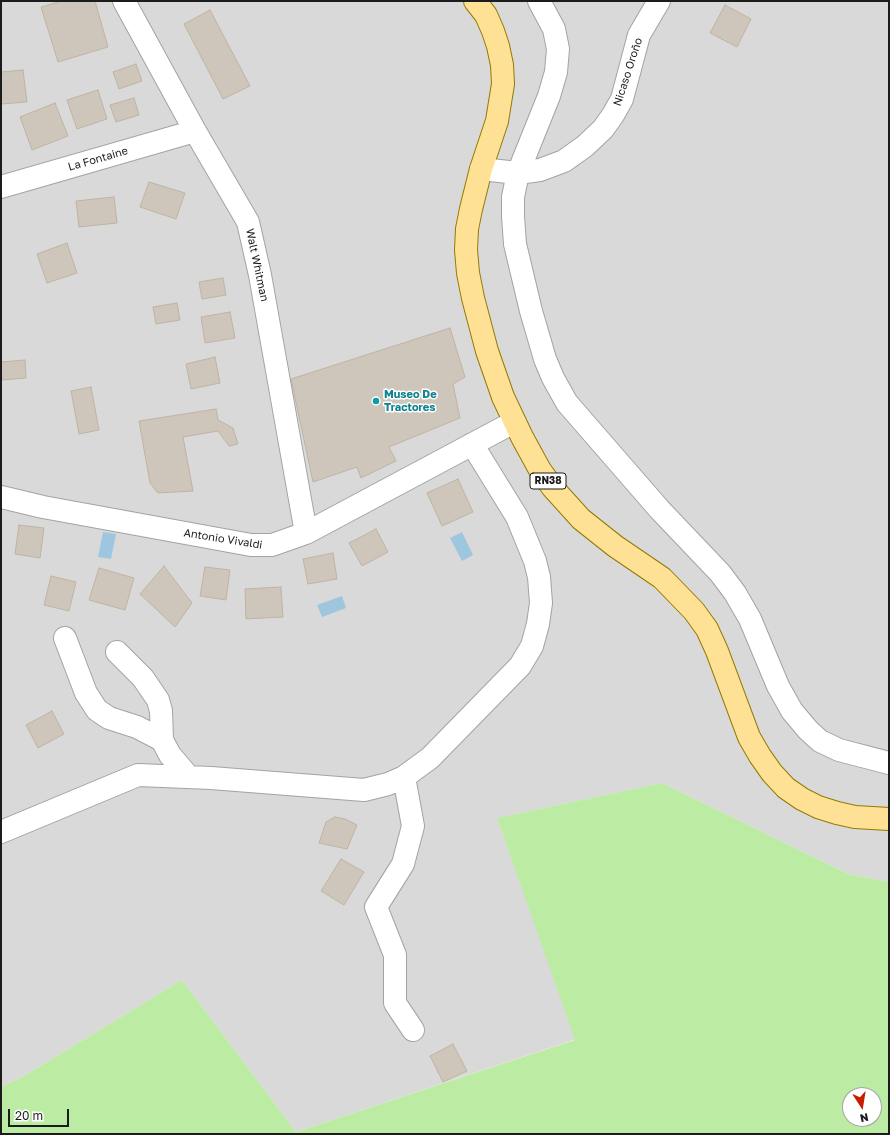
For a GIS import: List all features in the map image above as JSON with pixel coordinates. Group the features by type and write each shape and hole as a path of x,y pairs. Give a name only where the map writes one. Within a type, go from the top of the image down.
{"main road":[{"name":"RN38","path":"475,1 486,15 493,31 499,52 503,84 497,121 476,184 467,229 466,250 468,273 487,351 503,397 514,422 540,470 553,488 581,519 604,538 662,578 694,611 707,629 717,651 749,737 772,773 786,788 802,799 818,807 837,813 855,817 889,819"}],"street":[{"name":"Walt Whitman","path":"124,1 195,131 248,222 260,275 306,533"},
{"path":"539,1 554,29 558,49 556,72 549,96 518,173 513,197 513,216 515,244 531,311 545,359 553,378 567,403 660,510 720,573 735,593 750,619 778,686 792,711 808,730 820,741 839,750 889,763"},
{"name":"Nicaso Oroño","path":"481,169 518,173 540,170 564,161 585,146 603,129 613,116 622,99 639,35 659,1"},
{"name":"La Fontaine","path":"1,187 195,131"},
{"name":"Antonio Vivaldi","path":"1,497 43,507 251,545 272,545 306,533 514,422"},
{"path":"1,832 138,775 188,776 364,790 388,784 404,777 430,758 520,666 532,646 538,624 541,603 539,577 535,561 517,517 472,444"},
{"path":"65,638 86,693 97,710 109,718 137,727 162,740"},
{"path":"117,652 143,678 158,700 161,711 162,740 170,754 188,776"},
{"path":"404,777 413,826 403,864 376,907 395,955 395,1003 413,1030"}],"shaded area":[{"path":"1,1 889,1 889,882 848,874 662,783 497,818 576,1039 296,1132 182,980 24,1076 1,1087"}],"green space":[{"path":"662,783 848,874 889,882 889,1134 1,1134 1,1087 24,1076 182,980 296,1132 575,1040 497,818"}],"water":[{"path":"103,532 116,534 111,559 98,557"},
{"path":"462,532 473,555 462,561 450,538"},
{"path":"342,596 346,608 322,617 317,605"}],"building":[{"path":"62,1 95,1 108,47 58,62 41,7"},
{"path":"725,5 751,19 737,47 710,33"},
{"path":"210,10 250,86 223,99 184,24"},
{"path":"136,64 142,81 119,89 113,72"},
{"path":"23,70 27,102 1,104 1,72"},
{"path":"98,90 107,119 77,129 67,100"},
{"path":"134,98 139,115 116,122 110,105"},
{"path":"55,103 68,136 32,150 20,117"},
{"path":"149,182 185,193 176,219 140,207"},
{"path":"114,197 117,223 79,227 76,201"},
{"path":"67,243 77,273 47,283 37,254"},
{"path":"223,278 226,295 202,299 199,282"},
{"path":"177,303 180,320 156,324 153,307"},
{"path":"230,312 235,338 205,343 201,317"},
{"name":"Museo De Tractores","path":"450,328 465,377 453,384 460,418 389,447 396,461 361,478 357,467 313,482 291,379"},
{"path":"215,357 220,383 191,389 186,364"},
{"path":"25,360 26,378 2,380 1,362"},
{"path":"91,387 99,430 79,434 71,391"},
{"path":"216,409 218,420 233,428 238,444 229,446 218,431 183,437 193,491 158,493 150,483 139,421"},
{"path":"458,479 473,512 442,526 427,493"},
{"path":"19,525 44,528 40,558 15,554"},
{"path":"376,529 388,552 362,566 349,543"},
{"path":"333,553 337,579 308,584 303,559"},
{"path":"164,566 192,603 175,627 140,594"},
{"path":"205,567 230,570 226,600 200,596"},
{"path":"99,568 134,578 125,610 89,600"},
{"path":"51,576 76,582 69,611 44,605"},
{"path":"281,587 283,617 246,619 245,589"},
{"path":"52,711 64,734 38,748 26,725"},
{"path":"335,817 345,819 357,825 347,849 319,843 326,822"},
{"path":"341,859 364,872 344,905 321,891"},
{"path":"453,1044 467,1071 443,1082 430,1056"}],"place":[{"name":"Museo De Tractores","path":"376,401"}]}
